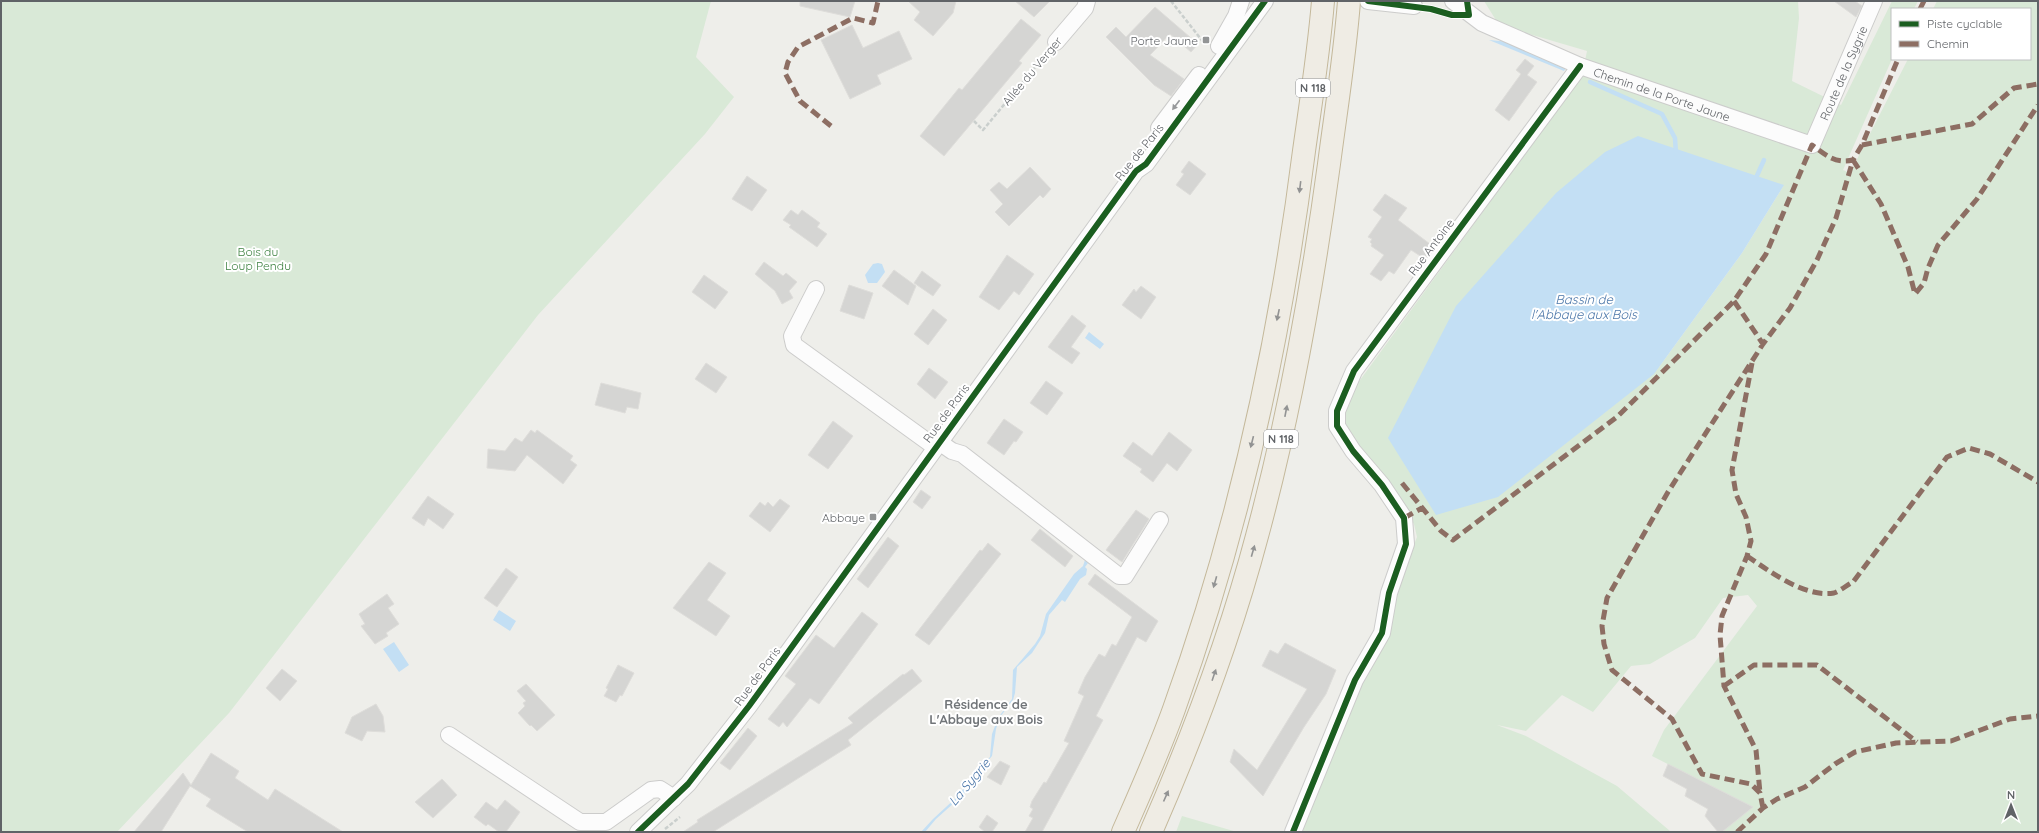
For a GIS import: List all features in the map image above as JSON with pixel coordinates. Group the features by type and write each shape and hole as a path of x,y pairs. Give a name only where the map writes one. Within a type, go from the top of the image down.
{"highway":[{"path":"1308,1 1314,27"},
{"name":"N 118","path":"1123,832 1153,764 1174,709 1208,605 1231,526 1253,439 1285,283 1304,148 1314,27 1323,1"},
{"name":"N 118","path":"1150,832 1205,700 1233,620 1258,536 1276,461 1310,287 1347,30 1349,1"}],"street":[{"name":"Allée du Verger","path":"1056,42 1085,8 1087,1"},
{"name":"Rue de Paris","path":"638,832 688,784 748,706 1136,171 1146,164 1163,132 1192,104 1202,78 1226,37 1241,1"},
{"name":"Rue de Paris","path":"1202,78 1265,1"},
{"path":"1368,1 1408,4"},
{"name":"Chemin de la Porte Jaune","path":"1453,1 1482,23 1580,66 1812,145"},
{"name":"Route de la Sygrie","path":"1812,145 1874,1"},
{"name":"Rue Antoine","path":"1293,832 1355,680 1382,633 1389,593 1406,544 1404,518 1382,485 1353,451 1337,426 1337,411 1354,370 1580,66"},
{"path":"816,289 792,336 794,345 937,444 962,454 1119,576 1125,576 1160,520"},
{"path":"448,735 580,822 606,822 651,790 660,789 674,798"}],"path":[{"path":"1171,1 1199,38"},
{"path":"662,832 680,817"}],"green space":[{"name":"Bois du Loup Pendu","path":"1,1 711,1 696,57 734,97 705,134 538,315 229,713 117,832 1,832"},
{"path":"1484,1 1798,1 1799,18 1792,81 1841,105 1892,1 1918,1 1914,8 1891,8 1892,60 1843,170 1850,173 1907,60 2031,60 2031,8 1934,8 1937,1 2038,1 2038,832 1722,832 1752,807 1652,756 1664,730 1757,606 1748,595 1723,598 1695,638 1650,664 1631,666 1593,712 1562,695 1526,731 1497,725 1526,736 1617,786 1670,831 1302,832 1417,537 1414,524 1344,425 1344,402 1582,76 1587,51 1499,25","holes":["1784,185 1742,253 1654,374"]},
{"path":"1182,816 1237,832 1176,832"}],"water":[{"path":"1489,40 1510,42 1567,66 1564,71"},
{"name":"Bassin de l'Abbaye aux Bois","path":"1638,136 1784,185 1742,253 1654,374 1498,497 1436,515 1388,438 1456,306 1556,193 1605,152"},
{"path":"873,264 882,264 885,272 877,283 868,283 865,275"},
{"path":"1089,332 1104,344 1100,349 1085,338"},
{"path":"1086,557 1093,563 1091,565 1088,563 1085,567 1087,569 1086,575 1080,579 1065,602 1062,600 1049,615 1045,633 1032,653 1017,667 1015,693 1013,700 1000,717 996,729 992,756 973,778 964,794 936,819 925,832 921,832 959,795 975,772 990,757 992,734 998,718 1012,699 1013,670 1035,644 1040,636 1046,614 1074,574 1083,566"},
{"path":"499,610 516,621 510,631 493,620"},
{"path":"394,642 409,665 399,672 383,649"}],"building":[{"path":"800,1 855,1 850,17 800,6"},
{"path":"908,1 956,1 953,13 933,36 914,20 920,12"},
{"path":"1015,1 1050,1 1034,17"},
{"path":"1834,1 1855,1 1862,6 1856,17"},
{"path":"1155,7 1198,44 1191,52 1170,34 1150,55 1184,79 1171,96 1154,85 1106,37 1116,27 1126,37"},
{"path":"1021,19 1041,35 1019,61 1022,63 944,156 920,136 959,88 962,90"},
{"path":"852,25 863,48 899,31 912,59 877,75 881,84 850,99 821,40"},
{"path":"1525,59 1534,66 1527,75 1537,82 1509,121 1495,110 1521,74 1516,70"},
{"path":"1189,161 1206,174 1190,195 1176,185 1184,174 1181,172"},
{"path":"1030,167 1051,189 1043,198 1040,195 1009,226 995,212 1003,204 990,190 999,182 1007,189"},
{"path":"747,176 767,190 752,211 732,199"},
{"path":"1385,194 1407,208 1398,220 1434,247 1425,259 1411,250 1394,274 1389,271 1381,281 1370,274 1384,255 1371,246 1372,244 1370,242 1372,239 1368,237 1382,217 1373,210"},
{"path":"791,210 798,215 802,210 820,223 817,227 827,234 817,247 789,227 791,225 783,220"},
{"path":"1007,255 1034,274 1019,295 1014,291 999,310 979,297"},
{"path":"764,262 783,276 786,273 797,282 789,291 793,298 782,304 775,291 755,274"},
{"path":"894,270 916,286 908,305 882,286"},
{"path":"922,271 941,285 933,296 914,283"},
{"path":"704,275 728,292 715,309 692,292"},
{"path":"849,285 873,293 864,319 840,311"},
{"path":"1141,286 1156,297 1141,319 1122,305 1134,289 1136,292"},
{"path":"933,309 947,320 928,345 914,334"},
{"path":"1072,315 1086,326 1071,347 1080,353 1072,364 1048,347"},
{"path":"706,363 727,377 716,393 695,379"},
{"path":"929,368 948,382 935,399 917,384"},
{"path":"1046,381 1063,393 1047,415 1030,403"},
{"path":"601,383 641,393 638,409 627,407 625,413 595,405"},
{"path":"1004,419 1023,432 1016,442 1014,441 1004,455 987,443"},
{"path":"833,421 853,436 828,469 808,455"},
{"path":"531,430 535,433 537,430 573,456 570,460 577,465 563,484 527,455 515,471 487,468 488,449 505,451 515,438 522,442"},
{"path":"1169,432 1192,450 1177,471 1167,463 1153,482 1140,472 1142,469 1123,456 1133,442 1152,456"},
{"path":"921,490 931,497 922,509 913,502"},
{"path":"428,496 454,514 443,529 428,518 424,526 412,518"},
{"path":"780,499 790,506 770,532 749,516 760,502 765,506 768,502 773,507"},
{"path":"1136,510 1149,519 1122,562 1106,550"},
{"path":"1040,529 1073,556 1065,567 1031,540"},
{"path":"888,537 899,546 868,588 857,579"},
{"path":"988,543 1001,554 929,645 915,635 980,550 982,551"},
{"path":"709,562 726,573 707,600 730,616 716,636 673,608"},
{"path":"506,568 518,577 497,607 484,598"},
{"path":"1095,574 1158,621 1146,642 1137,637 1096,716 1103,720 1042,832 1025,832 1033,818 1029,816 1033,809 1030,807 1032,801 1044,782 1046,783 1069,743 1064,741 1084,696 1078,693 1085,677 1099,654 1105,657 1112,644 1116,646 1132,617 1088,584"},
{"path":"387,594 394,604 388,608 399,624 386,633 388,636 375,644 361,626 365,624 359,614"},
{"path":"862,612 878,624 819,704 810,698 787,727 783,722 779,727 768,719 796,684 785,676 816,635 834,648"},
{"path":"1285,643 1336,670 1326,694 1304,727 1263,796 1230,762 1234,749 1257,770 1307,689 1262,666 1270,650 1278,654"},
{"path":"618,665 634,673 622,696 620,695 616,702 604,696 608,689 606,688"},
{"path":"282,669 297,681 280,701 266,688"},
{"path":"912,669 922,681 848,740 851,745 713,832 683,832 698,822 697,820 853,723 848,718 903,674 904,675"},
{"path":"526,684 555,715 537,731 518,713 525,706 523,703 526,701 517,691"},
{"path":"376,704 383,716 385,732 367,731 362,741 345,733 352,717"},
{"path":"748,728 757,736 730,770 720,763"},
{"path":"211,753 239,771 235,778 268,800 275,789 343,832 248,832 206,806 211,799 190,786 161,832 134,832 183,773 191,785"},
{"path":"1000,761 1010,766 1001,785 987,777"},
{"path":"1668,764 1753,807 1722,832 1718,832 1705,816 1708,809 1685,796 1687,789 1663,776"},
{"path":"442,779 457,795 433,818 415,802"},
{"path":"505,800 520,812 506,832 499,832 488,824 486,826 474,817 486,802 497,810"},
{"path":"987,815 998,823 992,832 985,832 979,827"}],"waterway":[{"path":"1590,82 1662,114 1675,138 1676,154"},
{"name":"La Sygrie","path":"1755,180 1764,160"}],"marked path":[{"path":"831,126 800,101 785,73 788,62 798,47 853,18 873,23 878,1"},
{"path":"1920,8 1924,1"},
{"path":"1402,483 1441,531 1453,540 1617,417 1734,301 1766,254 1812,145 1836,160 1853,160 1862,145 1898,60"},
{"path":"1862,145 1972,124 2014,88 2038,84"},
{"path":"1853,160 1881,204 1908,267 1915,294 1924,283 1928,268 1938,245 1977,199 2038,105"},
{"path":"1763,808 1760,793 1751,784 1702,774 1672,719 1612,670 1604,644 1602,626 1607,598 1668,492 1763,344 1790,308 1817,260 1836,218 1853,160"},
{"path":"1734,301 1763,344"},
{"path":"1752,363 1732,470 1736,494 1746,517 1751,541 1747,556 1722,616 1720,635 1724,686 1756,750 1760,793"},
{"path":"1747,556 1788,582 1811,591 1834,593 1853,582 1947,457 1969,448 1990,454 2038,482"},
{"path":"1404,518 1422,508"},
{"path":"1724,686 1754,665 1817,665 1917,742"},
{"path":"1737,832 1763,808 1777,799 1805,787 1835,764 1855,752 1896,743 1951,741 2010,719 2038,716"}],"cycle path":[{"path":"638,832 688,784 749,706 1136,171 1146,164 1265,1"},
{"path":"1368,1 1431,9 1452,15 1469,15 1467,1"},
{"path":"1293,832 1355,680 1382,633 1389,593 1406,544 1404,518 1382,485 1353,451 1337,426 1337,411 1354,371 1580,66"}],"place":[{"name":"Porte Jaune","path":"1206,40"},
{"name":"Abbaye","path":"873,517"}],"district":[{"name":"Résidence de L'Abbaye aux Bois","path":"986,712"}]}
